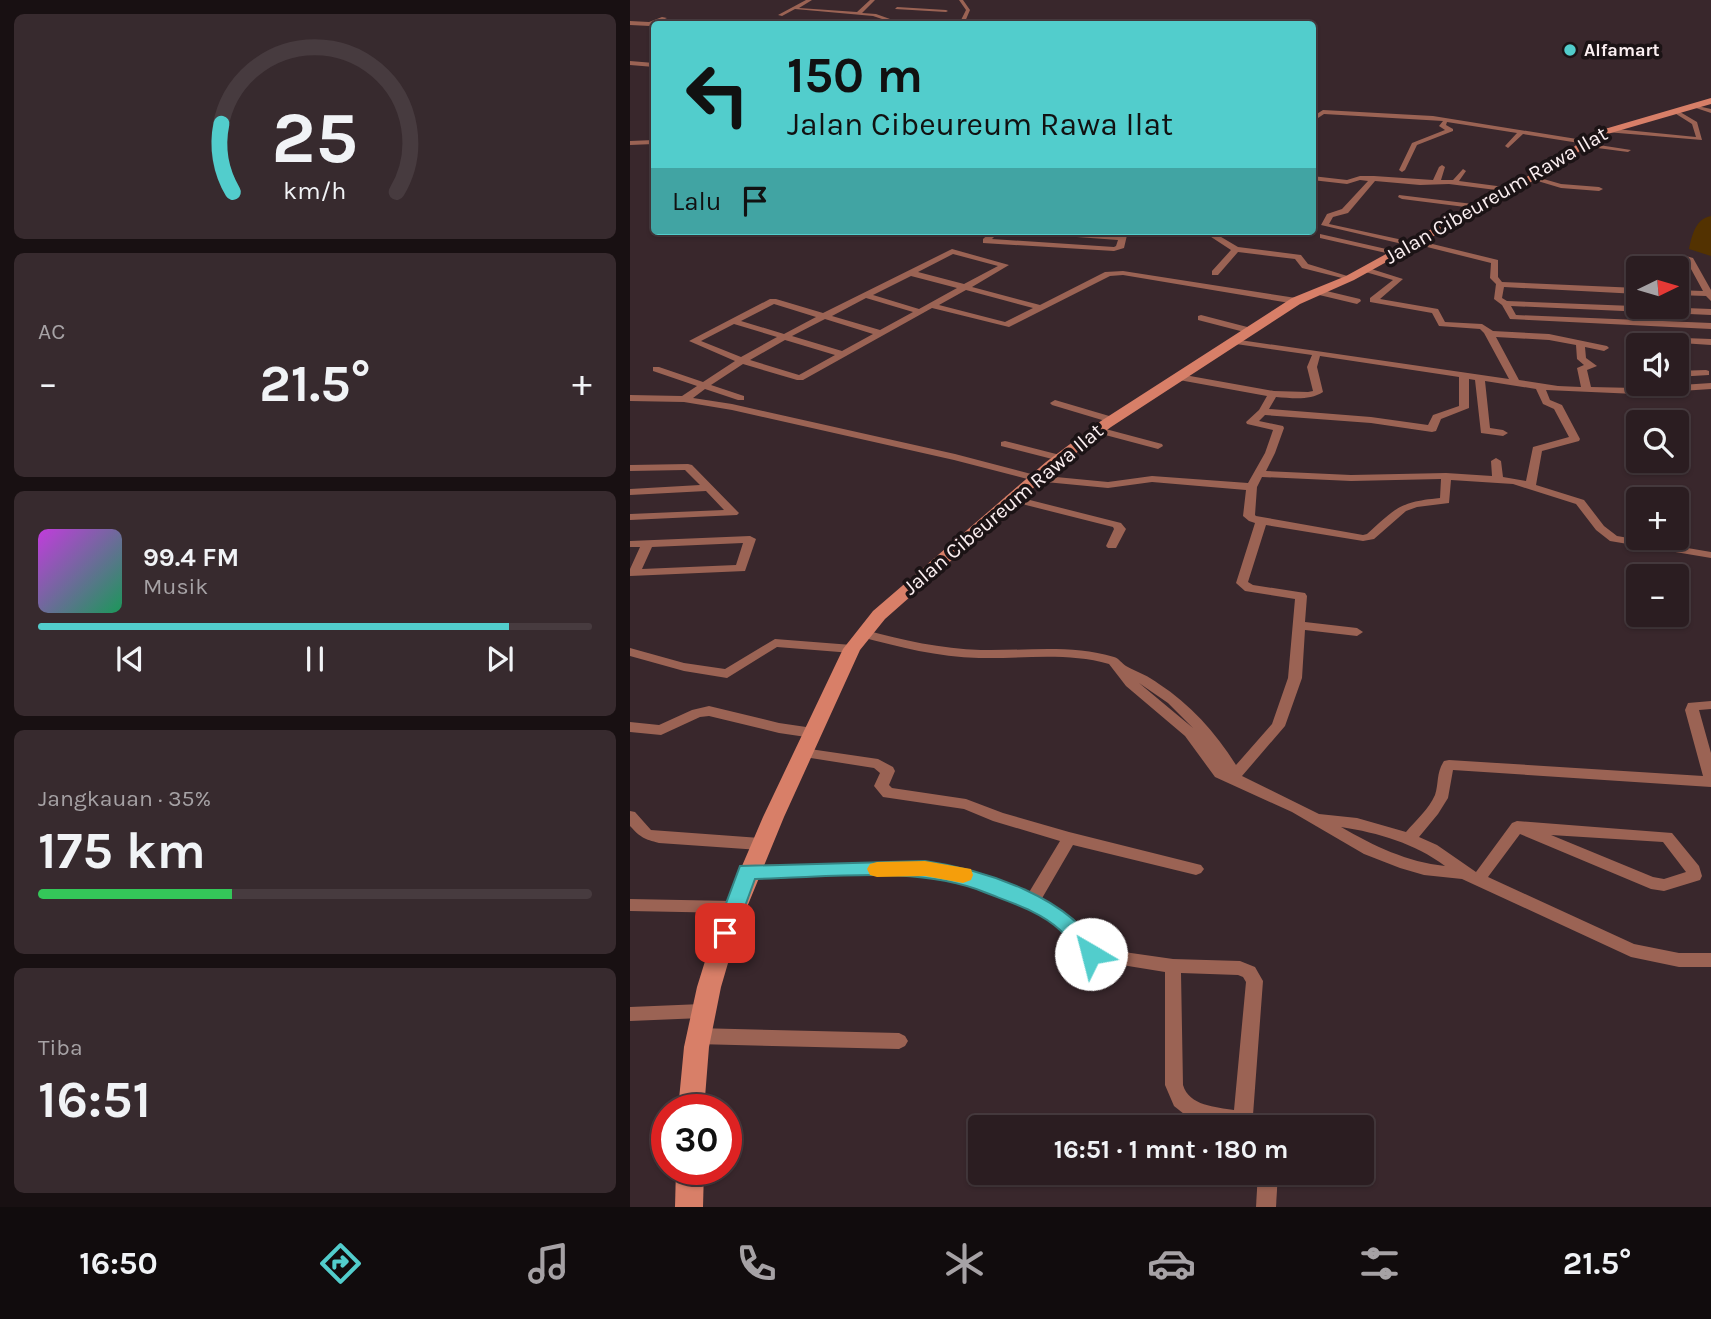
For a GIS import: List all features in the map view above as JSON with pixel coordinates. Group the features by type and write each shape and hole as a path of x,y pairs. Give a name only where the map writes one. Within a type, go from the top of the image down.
{"street":[{"path":"780,15 797,9 810,0"},
{"path":"858,13 873,0"},
{"path":"961,0 968,10 963,21"},
{"path":"917,1 895,9 946,12"},
{"path":"797,9 876,15 893,21"},
{"path":"876,15 884,13"},
{"path":"657,21 664,18"},
{"path":"630,23 651,24"},
{"path":"630,63 651,65"},
{"name":"Jalan Cibeureum Rawa Ilat","path":"692,1094 696,1036 733,907 852,649 879,615 1010,498 1060,458 1112,420 1296,301 1350,278 1512,190 1574,153 1582,143 1606,130 1707,105"},
{"path":"1606,130 1700,139 1695,122 1675,111"},
{"path":"1316,117 1323,112 1447,121 1628,150"},
{"path":"1402,170 1413,144 1451,130 1441,125 1447,121"},
{"path":"1508,146 1521,133"},
{"path":"630,143 651,142"},
{"path":"1436,183 1443,167"},
{"path":"1455,183 1463,171"},
{"path":"1316,178 1347,182 1374,178 1512,190"},
{"path":"1374,178 1345,211 1330,216 1325,225 1495,262 1494,278 1500,284 1626,291"},
{"path":"1533,178 1561,186 1599,189"},
{"path":"1402,197 1481,207"},
{"path":"992,235 986,241 1116,249 1123,235"},
{"path":"1213,235 1236,249 1298,257 1305,266 1350,278"},
{"path":"1322,236 1395,253"},
{"path":"1215,273 1236,249"},
{"path":"684,399 742,361 786,338 829,316 868,296 952,251 1005,265 800,378 742,361 694,343 773,301 829,316 880,333"},
{"path":"1689,258 1710,295"},
{"path":"1365,269 1399,279 1373,300 1435,311 1443,324 1482,327 1490,334 1515,382"},
{"path":"911,273 1042,308"},
{"path":"933,306 1001,325 1115,273 1296,301"},
{"path":"1500,284 1499,299 1505,303 1513,317 1711,326"},
{"path":"1608,290 1621,322"},
{"path":"1318,292 1357,301"},
{"path":"1689,293 1710,295"},
{"path":"868,296 921,312"},
{"path":"1505,303 1711,312"},
{"path":"1200,318 1252,331"},
{"path":"732,321 842,354"},
{"path":"1490,334 1549,337 1604,348"},
{"path":"1236,341 1496,381 1587,390 1626,388"},
{"path":"1689,341 1711,342"},
{"path":"1580,343 1582,359 1592,366 1582,368 1587,390"},
{"path":"1179,377 1273,394 1316,395 1316,373 1312,367 1317,353"},
{"path":"1496,381 1497,367 1508,366"},
{"path":"656,369 741,398"},
{"path":"1263,412 1371,420 1432,429 1437,417 1464,408 1464,377"},
{"path":"1480,379 1485,430 1503,433"},
{"path":"1531,485 1537,449 1575,439 1573,430 1560,417 1559,407 1546,402 1540,386"},
{"path":"1689,386 1711,386"},
{"path":"1273,394 1263,412 1252,423 1279,428 1252,487 1249,516 1261,522 1370,537 1402,509 1415,504 1445,501 1446,476"},
{"path":"630,398 684,399 942,454 1035,478 1108,485 1152,479 1252,487"},
{"path":"1055,403 1112,420"},
{"path":"1098,430 1157,446"},
{"path":"1005,444 1060,458"},
{"path":"1496,461 1498,480"},
{"path":"630,468 688,467 733,513 630,517"},
{"path":"1258,474 1351,478 1446,476 1531,485 1580,502 1600,528 1614,539 1711,555"},
{"path":"630,492 709,488"},
{"path":"1010,498 1117,525 1120,529 1112,547"},
{"path":"1236,778 1278,726 1295,678 1302,599 1298,594 1249,588 1241,583 1261,522"},
{"path":"630,544 750,539 741,568 634,573 647,544"},
{"path":"1298,625 1357,632"},
{"path":"865,634 916,648 951,653 1101,656 1114,661 1130,683 1190,733 1220,772 1317,819 1340,836 1384,858 1415,869 1471,876"},
{"path":"630,652 684,667 727,674 775,643 852,649"},
{"path":"1409,838 1437,804 1444,790 1444,773 1450,765 1711,780 1692,710 1693,706 1699,703 1711,705"},
{"path":"630,727 661,730 697,713 709,711 779,728 813,733"},
{"path":"803,753 878,764 888,771 881,786 888,793 966,804 998,817 1069,838 1196,869"},
{"path":"630,816 646,834 659,837 760,844"},
{"path":"1317,819 1348,821 1409,838 1471,876 1631,950 1679,960 1711,960"},
{"path":"1471,876 1517,827"},
{"path":"1517,827 1667,837 1694,870 1694,876 1664,886 1651,883 1517,827"},
{"path":"1032,902 1069,838"},
{"path":"748,871 925,869 959,874 1032,902 1068,924 1091,954 1173,966 1240,968 1249,972 1255,981 1243,1115"},
{"path":"630,905 733,907"},
{"path":"1173,966 1174,1085 1177,1096 1183,1104 1224,1115"},
{"path":"630,1014 702,1011"},
{"path":"696,1036 899,1041"},
{"path":"689,1207 690,1185"},
{"path":"1266,1207 1267,1185"}],"shaded area":[{"path":"1711,216 1711,256 1689,249 1698,224"}],"slow traffic":[{"path":"877,869 925,869 963,875"}],"place":[{"name":"Alfamart","path":"1570,50"}],"route":[{"path":"725,933 748,871 925,869 959,874 1032,902 1068,924 1080,944 1091,954"}]}
